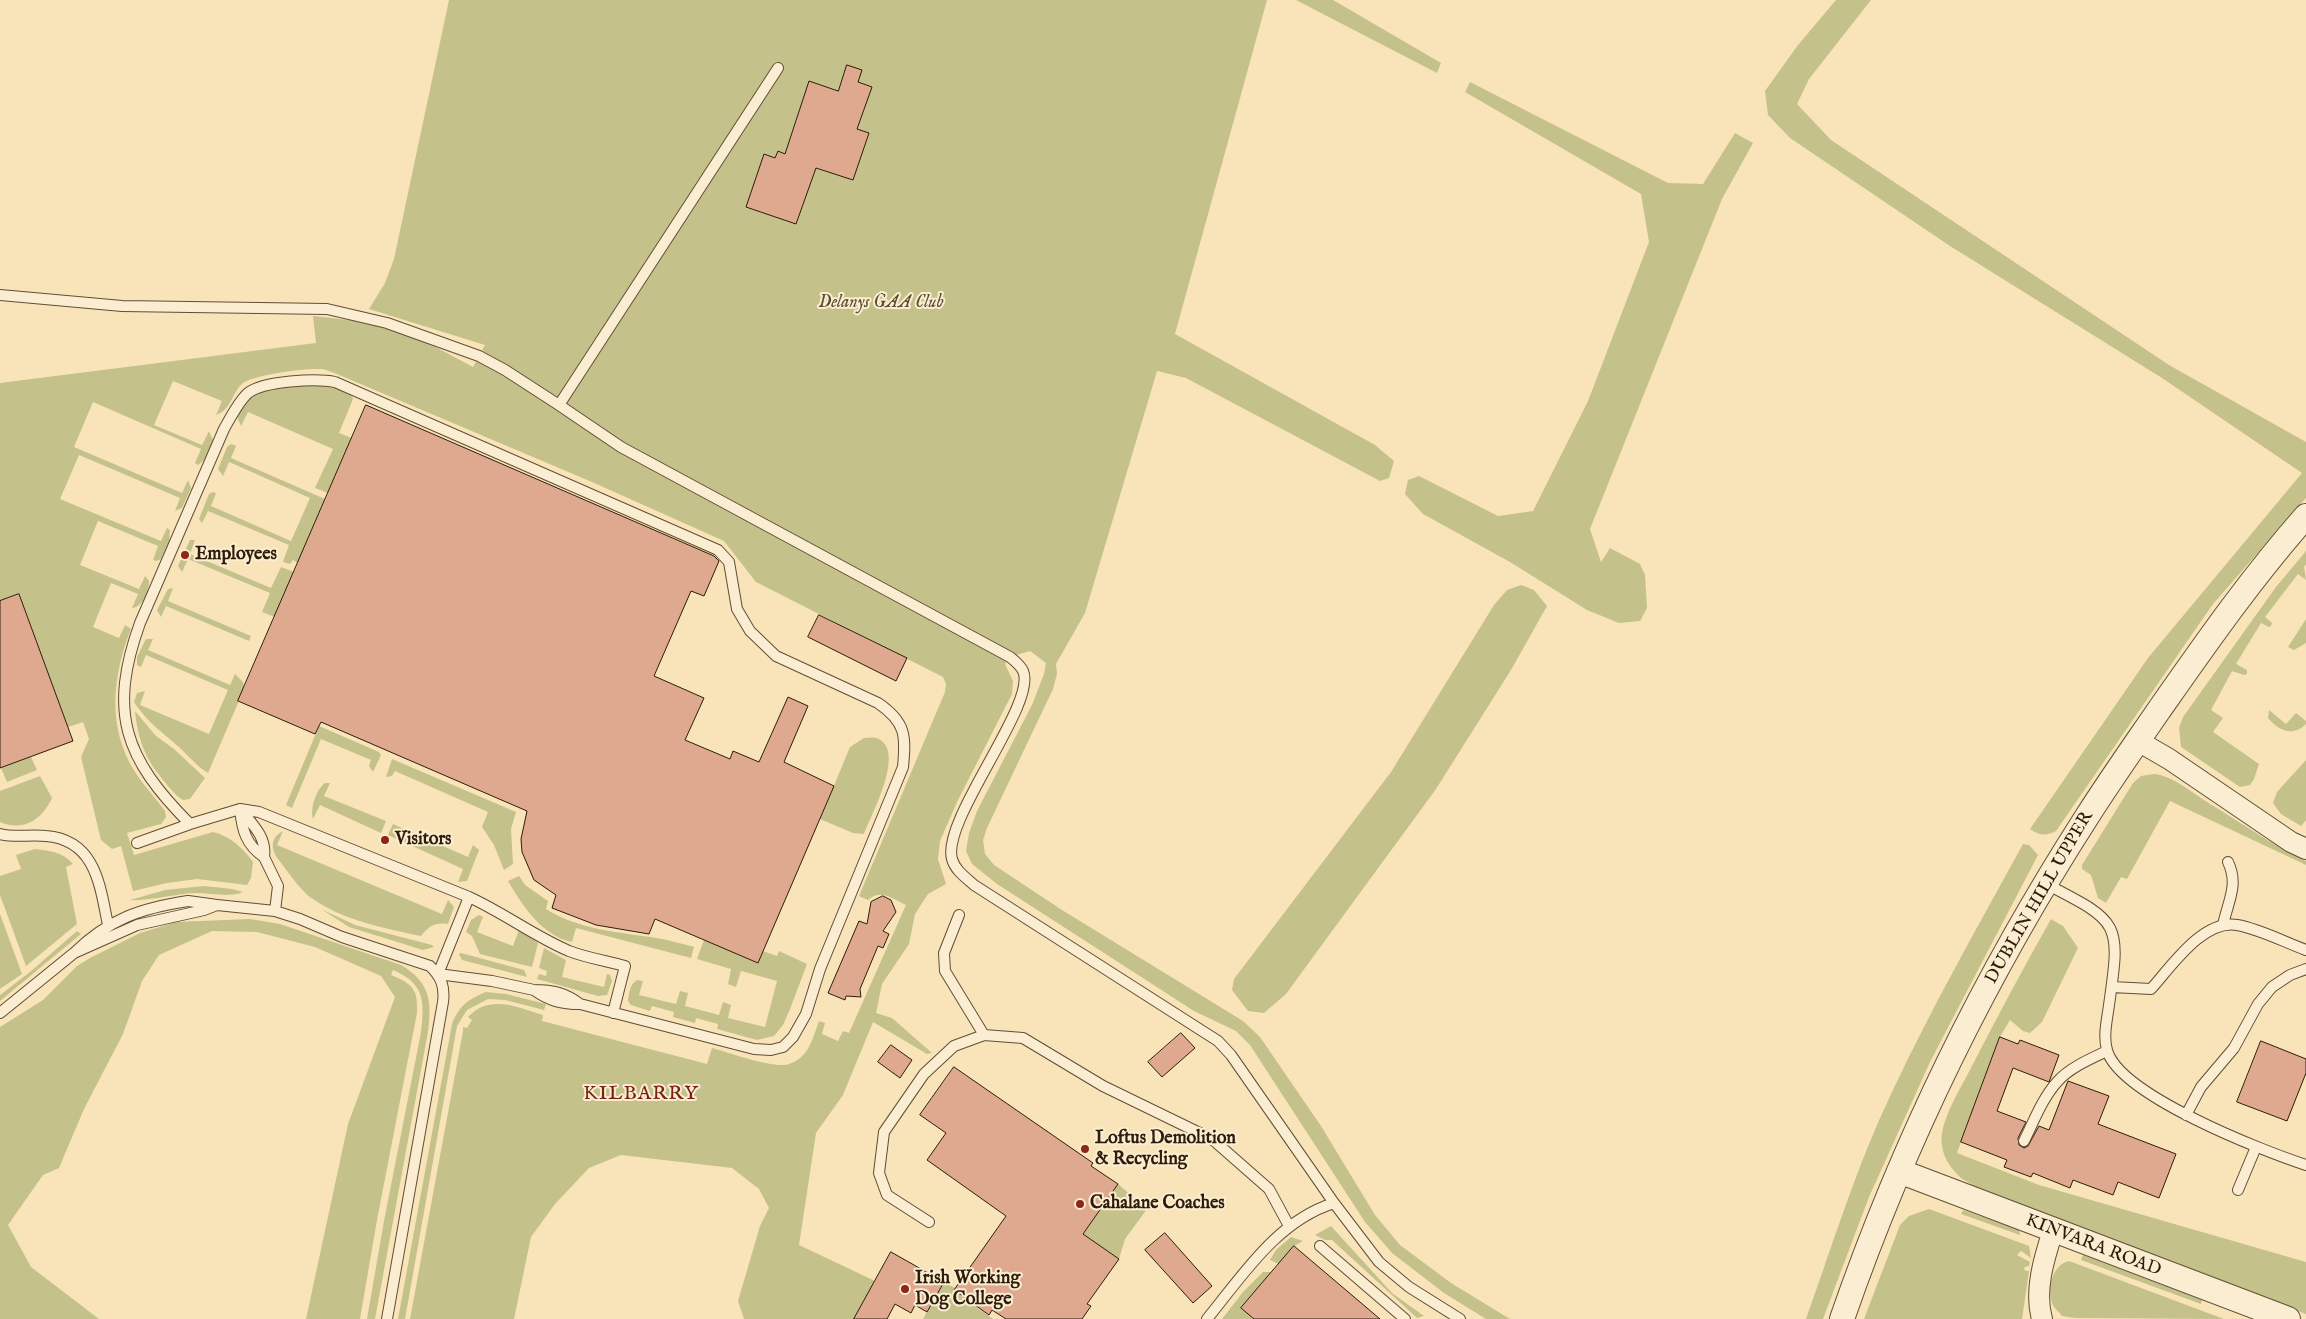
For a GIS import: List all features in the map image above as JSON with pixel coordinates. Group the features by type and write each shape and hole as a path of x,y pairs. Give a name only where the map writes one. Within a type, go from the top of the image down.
{"street":[{"name":"DUBLIN HILL UPPER","path":"1842,1319 1867,1247 1899,1171 1951,1058 2046,884 2088,814 2138,741 2261,569 2306,516"},
{"path":"2138,741 2168,759 2291,842 2306,849"},
{"name":"KINVARA ROAD","path":"1899,1171 2288,1319"},
{"path":"2042,1319 2038,1304 2046,1253 2053,1230"}],"lane":[{"path":"559,405 778,68"},
{"path":"0,295 122,306 327,309 388,322 479,356 506,370 621,447 1010,657 1024,672 1025,686 1018,705 964,812 952,844 952,858 959,872 974,885 1218,1041 1231,1055 1334,1203 1378,1262 1444,1315 1460,1319"},
{"path":"190,824 172,806 136,757 125,717 125,672 140,623 224,429 240,402 256,388 314,379 335,382 718,550 729,562 737,609 750,631 763,644 776,656 878,702 893,713 902,728 905,743 903,768 820,969 806,1014 793,1037 783,1047 771,1050 754,1049 580,1004 556,1002 544,998 534,990 492,981 438,974"},
{"path":"240,809 242,830 256,852 264,857 278,886 275,911"},
{"path":"137,843 240,809 259,812 282,820 470,897 570,951 626,966 614,1013"},
{"path":"0,834 9,837 48,836 65,840 78,847 91,861 99,885 108,925"},
{"path":"2223,925 2234,884 2233,874 2228,862"},
{"path":"2046,884 2092,908 2103,916 2111,927 2116,941 2105,1034 2107,1051 2115,1067 2146,1092 2186,1115 2256,1147 2306,1165"},
{"path":"438,974 470,897"},
{"path":"0,1013 74,953 88,939 108,925 132,913 160,905 188,901 275,911 300,919 342,937 430,966 438,974 443,984 443,1002 386,1319"},
{"path":"74,953 137,925 204,910 217,905"},
{"path":"959,915 944,953 945,971 984,1034"},
{"path":"2112,987 2151,989 2189,947 2204,934 2223,925 2237,925 2306,950"},
{"path":"2186,1115 2201,1087 2234,1048 2258,1004 2272,987 2290,975 2306,968"},
{"path":"929,1222 888,1195 879,1173 884,1132 924,1074 954,1046 984,1034 1023,1038 1102,1086 1212,1138 1269,1189 1289,1226"},
{"path":"2024,1141 2044,1101 2057,1081 2082,1063 2107,1051"},
{"path":"2238,1190 2256,1147"},
{"path":"1207,1319 1260,1253 1289,1226 1319,1208 1334,1203"},
{"path":"1320,1246 1405,1319"}],"green space":[{"name":"Delanys GAA Club","path":"449,0 1267,0 1175,334 1375,445 1394,461 1389,478 1380,481 1186,378 1157,371 1085,613 1056,664 1057,674 1053,689 987,828 983,840 985,854 994,865 1062,910 1243,1021 1260,1037 1321,1126 1375,1215 1400,1245 1451,1283 1510,1319 1486,1319 1444,1293 1392,1253 1365,1222 1250,1045 1236,1031 1194,1011 997,884 972,864 966,851 969,833 977,811 1032,705 1044,674 1046,663 1030,651 1010,657 1005,664 1013,681 1012,694 958,800 940,841 938,859 946,884 928,894 915,914 909,944 882,984 876,1013 892,1018 932,1053 927,1054 873,1022 843,1095 816,1133 799,1245 875,1281 859,1319 744,1319 738,1301 760,1226 769,1208 759,1189 732,1168 621,1155 589,1168 555,1204 531,1237 514,1319 410,1319 463,1027 467,1028 472,1020 468,1017 476,1010 494,1004 513,1006 543,1015 542,1021 707,1064 712,1048 748,1059 777,1065 790,1064 805,1053 819,1021 825,1023 822,1034 838,1041 843,1031 849,1033 906,905 882,895 877,895 868,900 859,896 945,692 946,684 943,677 756,582 724,541 592,482 333,373 322,369 281,372 249,380 239,387 225,410 216,415 222,401 173,381 154,425 202,445 209,431 213,440 205,459 198,465 195,463 201,449 93,402 74,447 182,493 188,480 191,488 182,508 175,511 180,498 79,455 60,499 161,541 167,528 170,530 169,542 161,559 156,561 153,560 158,546 98,521 80,565 139,589 145,576 149,581 145,598 139,605 132,608 138,594 111,583 93,627 119,638 125,625 131,629 120,665 117,683 116,720 126,755 135,772 165,811 166,817 161,824 127,833 134,855 213,832 225,836 236,843 253,862 251,878 247,885 197,879 167,883 133,891 121,846 112,849 101,840 81,757 89,739 83,722 68,727 19,594 0,601 0,383 316,343 313,316 367,322 415,336 473,367 485,345 369,309 385,283 394,259"},
{"path":"1296,0 1333,0 1441,63 1437,73"},
{"path":"1836,0 1871,0 1809,79 1797,104 1831,140 2169,365 2306,442 2306,498 2213,604 2056,831 2049,834 2040,834 2030,829 2148,658 2302,473 2162,378 1950,246 1790,138 1768,115 1765,91 1798,45"},
{"path":"1470,82 1668,183 1703,184 1735,133 1753,143 1722,199 1590,529 1601,562 1610,548 1640,564 1645,575 1647,608 1640,621 1619,623 1587,610 1510,562 1423,514 1405,494 1408,480 1419,476 1498,516 1533,511 1588,401 1649,242 1641,194 1465,92"},
{"path":"312,384 341,388 350,394 353,399 339,433 352,438 328,493 315,488 333,449 248,412 241,426 237,417 243,404 256,392"},
{"path":"231,444 236,446 231,458 325,499 298,563 293,560 290,564 283,562 289,545 208,511 202,523 199,519 209,494 213,492 216,493 211,506 291,541 310,498 229,462 223,476 218,469 227,447"},
{"path":"190,540 195,540 190,554 271,588 281,567 294,572 275,617 262,612 270,593 188,559 182,572 178,566"},
{"path":"2306,551 2306,564 2304,567 2306,580 2298,574 2265,617 2272,623 2271,626 2269,627 2261,623 2236,664 2247,670 2247,674 2244,675 2232,671 2211,710 2223,718 2213,732 2259,764 2250,785 2240,787 2181,747 2179,728 2183,717 2276,587"},
{"path":"1521,585 1534,590 1547,606 1511,670 1436,789 1286,994 1264,1013 1248,1011 1232,990 1234,979 1391,772 1494,605 1507,590"},
{"path":"173,588 168,601 251,636 249,641 166,606 161,617 157,610 168,589"},
{"path":"2306,619 2306,643 2294,650 2288,647"},
{"path":"146,639 153,639 148,650 230,685 235,674 243,682 244,689 208,773 150,721 134,702 137,693 145,691 140,705 209,734 228,690 146,655 141,667 137,665 137,657"},
{"path":"2269,710 2286,724 2296,713 2306,721 2306,724 2296,730 2286,731 2268,718"},
{"path":"135,711 156,736 174,749 205,778 190,799 183,800 177,796 153,767 143,748"},
{"path":"319,726 379,752 381,755 373,772 369,766 371,760 321,739 292,808 286,805"},
{"path":"864,738 876,738 885,744 889,755 885,783 864,834 853,833 820,819 850,747"},
{"path":"31,757 37,770 7,782 1,768"},
{"path":"392,759 516,812 511,829 513,864 504,870 494,845 482,827 488,812 395,771 392,776 386,777"},
{"path":"2306,760 2306,820 2301,826 2281,814 2273,803 2277,792"},
{"path":"2161,775 2182,785 2268,840 2306,861 2306,865 2170,801 2127,879 2121,877 2106,903 2098,898 2091,875 2082,869 2082,865 2133,783 2141,776"},
{"path":"40,776 52,798 43,812 37,818 24,825 8,825 0,822 0,791"},
{"path":"325,783 330,783 324,796 386,821 381,833 320,805 313,819 314,799"},
{"path":"393,824 468,857 473,845 479,850 467,881 458,882 463,869 388,835"},
{"path":"283,831 277,845 442,914 448,900 454,907 448,924 433,926 421,936 365,923 337,913 308,896 275,855 274,840"},
{"path":"2023,844 2029,845 2038,855 1930,1062 1869,1197 1823,1319 1806,1319 1846,1204 1879,1120 1939,998"},
{"path":"35,849 51,851 65,857 73,864 66,867 77,924 26,966 0,895 0,876 21,869 16,855"},
{"path":"519,876 525,885 548,901 546,909 559,916 586,926 662,939 694,947 691,958 576,928 572,942 561,939 542,926 520,900 508,881"},
{"path":"204,886 243,892 225,895 192,893 130,900 165,890"},
{"path":"321,909 355,925 434,947 423,950 349,927"},
{"path":"0,914 22,974 0,989"},
{"path":"479,915 483,917 477,932 513,946 519,930 538,943 532,967 480,954 472,936 466,932 471,920"},
{"path":"250,919 280,924 401,965 418,978 427,993 430,1011 428,1032 375,1319 367,1319 421,1032 423,1011 420,994 417,987 411,981 393,970 391,975 413,988 417,1013 360,1319 306,1319 348,1124 395,997 381,976 315,947 257,932 212,931 159,955 142,981 123,1034 84,1109 59,1168 43,1175 8,1225 31,1267 99,1319 0,1319 0,1027 43,1000 77,966 140,933 176,922"},
{"path":"2051,919 2063,926 2078,948 2042,1022 2030,1033 2023,1031 2010,1020 2000,1037 1957,1153 2039,1185 2306,1262 2306,1314 1975,1190 1948,1163 1942,1145 1947,1115"},
{"path":"77,931 81,934 0,1001 0,995"},
{"path":"704,940 758,963 763,951 777,956 779,951 807,964 783,1025 774,1036 757,1040 717,1029 718,1024 696,1018 695,1023 673,1017 674,1012 652,1006 650,1011 631,1005 628,1001 631,986 637,980 643,981 639,995 676,1004 680,991 688,993 685,1006 719,1015 723,1002 731,1005 728,1018 765,1027 777,981 741,971 736,987 728,984 731,969 697,959"},
{"path":"544,948 566,960 562,977 604,987 607,974 610,975 612,981 607,995 598,996 537,979 539,974 546,976 547,971 539,968"},
{"path":"459,954 524,970 527,977 462,960"},
{"path":"486,992 506,994 546,1004 544,1010 505,1000 488,999 467,1010 457,1026 405,1319 398,1319 452,1024 458,1012 465,1004 474,997"},
{"path":"1118,1184 1147,1209 1125,1239 1119,1259 1083,1234"},
{"path":"1929,1209 2029,1246 2031,1258 2021,1251 2017,1255 2030,1262 2029,1266 2025,1267 2024,1270 2029,1271 2022,1319 1864,1319 1900,1225 1909,1216"},
{"path":"1963,1210 2019,1230 2020,1235 1961,1214"},
{"path":"1331,1226 1392,1293 1424,1316 1417,1318 1332,1240 1325,1240 1315,1235"},
{"path":"1291,1237 1303,1241 1294,1246 1279,1264 1270,1260 1276,1250"},
{"path":"2083,1255 2202,1300 2201,1304 2081,1260"},
{"path":"2069,1261 2224,1319 2075,1318 2062,1316 2054,1307 2050,1287 2054,1273"},
{"path":"1263,1272 1272,1272 1242,1308 1254,1319 1222,1319 1243,1292"},
{"path":"944,1282 955,1288 954,1291 993,1319 923,1319"}],"building":[{"path":"847,65 862,70 858,82 872,87 857,129 869,133 853,180 816,168 796,224 746,207 764,154 775,158 778,151 785,154 809,81 838,91"},
{"path":"366,405 714,556 719,561 704,596 691,591 654,676 704,698 685,740 730,759 733,751 759,762 788,697 808,706 784,762 834,786 758,963 655,919 649,934 596,925 552,908 556,895 534,880 522,852 521,839 527,811 321,722 315,734 238,701"},
{"path":"19,594 73,741 0,768 0,601"},
{"path":"819,615 907,658 896,681 808,637"},
{"path":"883,896 891,900 896,912 883,931 889,934 883,948 878,946 860,989 861,997 846,996 845,1000 828,993 859,921 867,924 871,902"},
{"path":"1181,1033 1195,1048 1162,1077 1148,1062"},
{"path":"2000,1037 2018,1044 2020,1040 2059,1055 2049,1082 2013,1068 1997,1111 2026,1122 2018,1138 2019,1145 2024,1148 2028,1146 2039,1126 2049,1130 2068,1081 2109,1096 2098,1124 2176,1154 2159,1198 2118,1182 2113,1195 2073,1180 2070,1188 2033,1173 2031,1177 2004,1167 2007,1160 1961,1142"},
{"path":"2261,1041 2306,1059 2306,1073 2287,1121 2237,1102"},
{"path":"891,1045 912,1060 900,1078 878,1062"},
{"path":"954,1067 1093,1163 1091,1166 1118,1184 1083,1234 1119,1259 1087,1304 1091,1306 1082,1319 1006,1319 992,1310 989,1315 954,1290 1006,1216 927,1160 946,1133 920,1115"},
{"path":"1165,1233 1212,1286 1193,1303 1145,1250"},
{"path":"1294,1246 1380,1319 1254,1319 1241,1308"},
{"name":"Irish Working Dog College","path":"891,1252 944,1282 927,1312 915,1305 911,1313 895,1304 887,1319 854,1319"}],"place":[{"name":"Employees","path":"185,555"},
{"name":"Visitors","path":"385,840"},
{"name":"Loftus Demolition & Recycling","path":"1085,1149"},
{"name":"Cahalane Coaches","path":"1080,1204"},
{"name":"Irish Working Dog College","path":"905,1289"}],"district":[{"name":"KILBARRY","path":"641,1095"}]}
